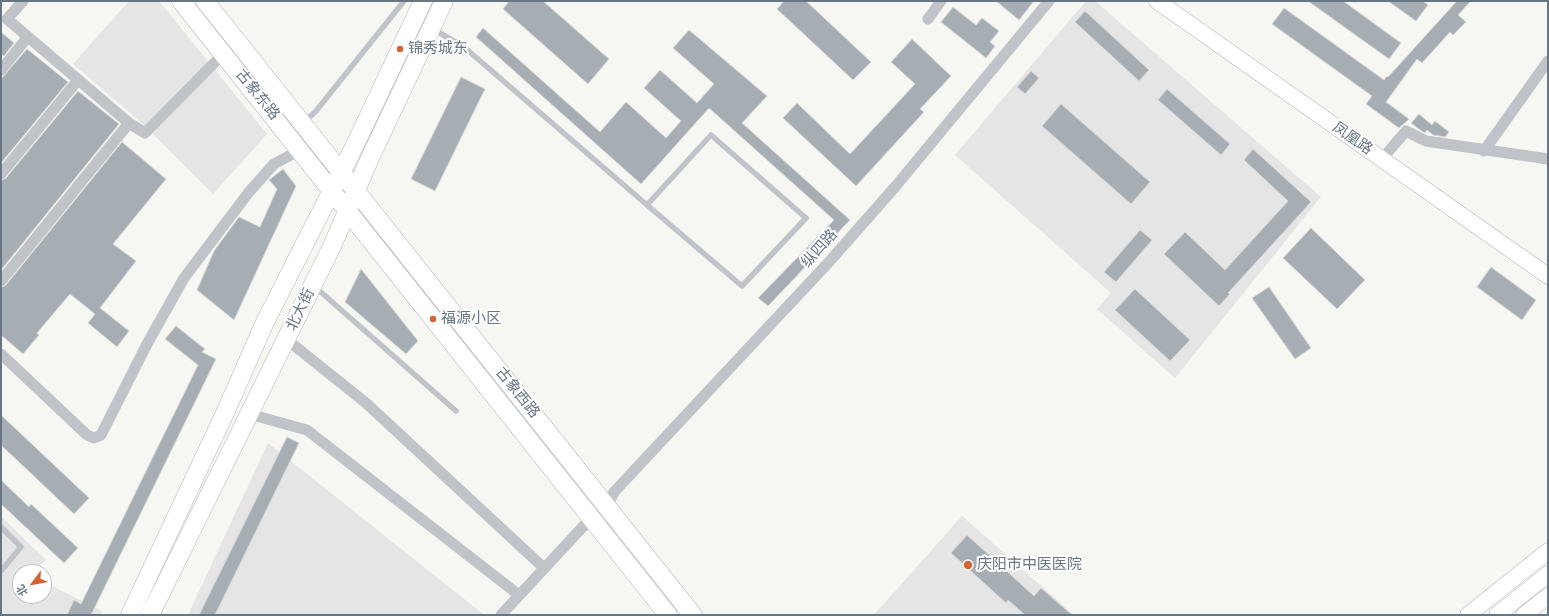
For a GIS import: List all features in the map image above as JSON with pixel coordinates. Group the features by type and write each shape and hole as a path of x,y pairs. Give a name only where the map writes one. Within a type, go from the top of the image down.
{"main road":[{"name":"古象东路","path":"181,1 331,191"},
{"name":"古象东路","path":"205,1 341,172"},
{"name":"北大街","path":"130,615 225,413 265,322 341,172 423,1"},
{"name":"北大街","path":"150,615 333,244 355,190 444,1"},
{"name":"古象西路","path":"341,172 693,615"},
{"name":"古象西路","path":"331,191 668,615"}],"street":[{"path":"23,1 7,19 27,38 129,123 145,133 223,54"},
{"path":"928,19 942,1"},
{"name":"纵四路","path":"593,488 602,491 611,487 824,258 890,184 1042,1"},
{"name":"纵四路","path":"610,510 610,500 614,492 829,262 885,199 1049,1"},
{"name":"凤凰路","path":"1157,1 1548,276"},
{"name":"凤凰路","path":"1175,1 1548,264"},
{"path":"1,70 27,38"},
{"path":"1484,151 1548,61"},
{"path":"1,174 78,80"},
{"path":"1,281 129,123"},
{"path":"1388,152 1406,131 1426,141 1484,151 1548,159"},
{"path":"1,354 87,435 94,438 101,436 147,344 184,278 248,192 274,164 300,150"},
{"path":"286,340 366,403 544,568"},
{"path":"249,414 307,430 519,595"},
{"path":"500,615 591,518"},
{"path":"1468,615 1548,551"},
{"path":"1497,615 1548,574"},
{"path":"1524,615 1548,596"}],"lane":[{"path":"302,124 316,111 404,1"},
{"path":"431,28 464,47 647,205 742,286 806,218 711,135 647,205"},
{"path":"313,285 456,411"},
{"path":"1,527 21,547 1,571"}],"shaded area":[{"path":"129,1 159,1 267,134 213,194 142,123 73,64"},
{"path":"1086,1 1095,1 1321,197 1175,378 1097,309 1111,293 955,155"},
{"path":"268,443 483,614 188,615"},
{"path":"1,516 46,560 41,564 12,564 12,604 52,604 52,586 102,611 100,615 1,615"},
{"name":"庆阳市中医医院","path":"962,516 1074,615 874,615"}],"building":[{"path":"509,1 543,1 609,59 588,84 503,9"},
{"path":"784,1 806,1 871,62 853,80 777,9"},
{"path":"996,1 1034,1 1019,20"},
{"path":"1308,1 1343,1 1401,43 1389,59"},
{"path":"1388,1 1423,1 1428,5 1416,21"},
{"path":"1457,1 1471,1 1458,15 1466,22 1453,35 1450,32 1422,63 1417,59 1386,102 1409,119 1399,128 1366,104 1372,96 1272,24 1284,8 1384,80"},
{"path":"953,7 976,25 982,18 999,31 990,42 995,46 986,58 941,22"},
{"path":"1085,11 1149,70 1139,81 1075,22"},
{"path":"483,28 600,132 626,102 666,138 681,121 644,88 660,70 697,103 714,84 673,48 689,30 767,96 742,123 850,220 768,306 758,298 834,220 709,108 641,184 476,37"},
{"path":"1,32 14,43 4,56 1,54"},
{"path":"912,39 951,76 920,109 924,112 856,186 783,118 797,103 850,154 915,84 891,62"},
{"path":"27,49 68,82 1,163 1,79"},
{"path":"1031,71 1039,78 1025,94 1017,87"},
{"path":"461,77 485,89 435,191 411,179"},
{"path":"1167,89 1230,144 1221,155 1158,100"},
{"path":"78,91 119,124 1,270 1,181 6,178"},
{"path":"1061,104 1150,182 1131,204 1042,126"},
{"path":"1419,114 1432,125 1435,121 1449,132 1445,137 1433,135 1427,130 1425,133 1420,130 1411,123"},
{"path":"122,142 166,179 113,244 136,261 100,308 129,331 117,347 88,323 95,314 70,294 37,333 39,335 23,354 1,335 1,288 6,285"},
{"path":"1253,149 1311,202 1228,293 1230,294 1219,306 1164,254 1185,232 1225,270 1288,201 1244,160"},
{"path":"283,169 296,186 234,320 197,290 214,251 239,217 260,227 277,189 269,180"},
{"path":"1311,228 1365,280 1337,309 1283,258"},
{"path":"1140,230 1152,240 1116,282 1104,272"},
{"path":"1491,267 1536,300 1522,320 1477,287"},
{"path":"361,269 418,341 406,354 345,302"},
{"path":"1269,287 1311,348 1295,359 1252,298"},
{"path":"1135,289 1190,340 1170,361 1115,310"},
{"path":"176,326 205,349 202,352 216,359 91,615 67,615 74,600 81,604 198,365 165,339"},
{"path":"1,415 89,498 74,514 1,445"},
{"path":"287,437 299,443 215,615 199,615"},
{"path":"1,480 29,507 31,504 78,548 64,563 1,504"},
{"path":"967,535 1034,596 1041,588 1072,615 1025,615 1008,600 1006,603 951,553"}],"place":[{"name":"锦秀城东","path":"400,49"},
{"name":"福源小区","path":"433,319"},
{"name":"庆阳市中医医院","path":"968,565"}]}
